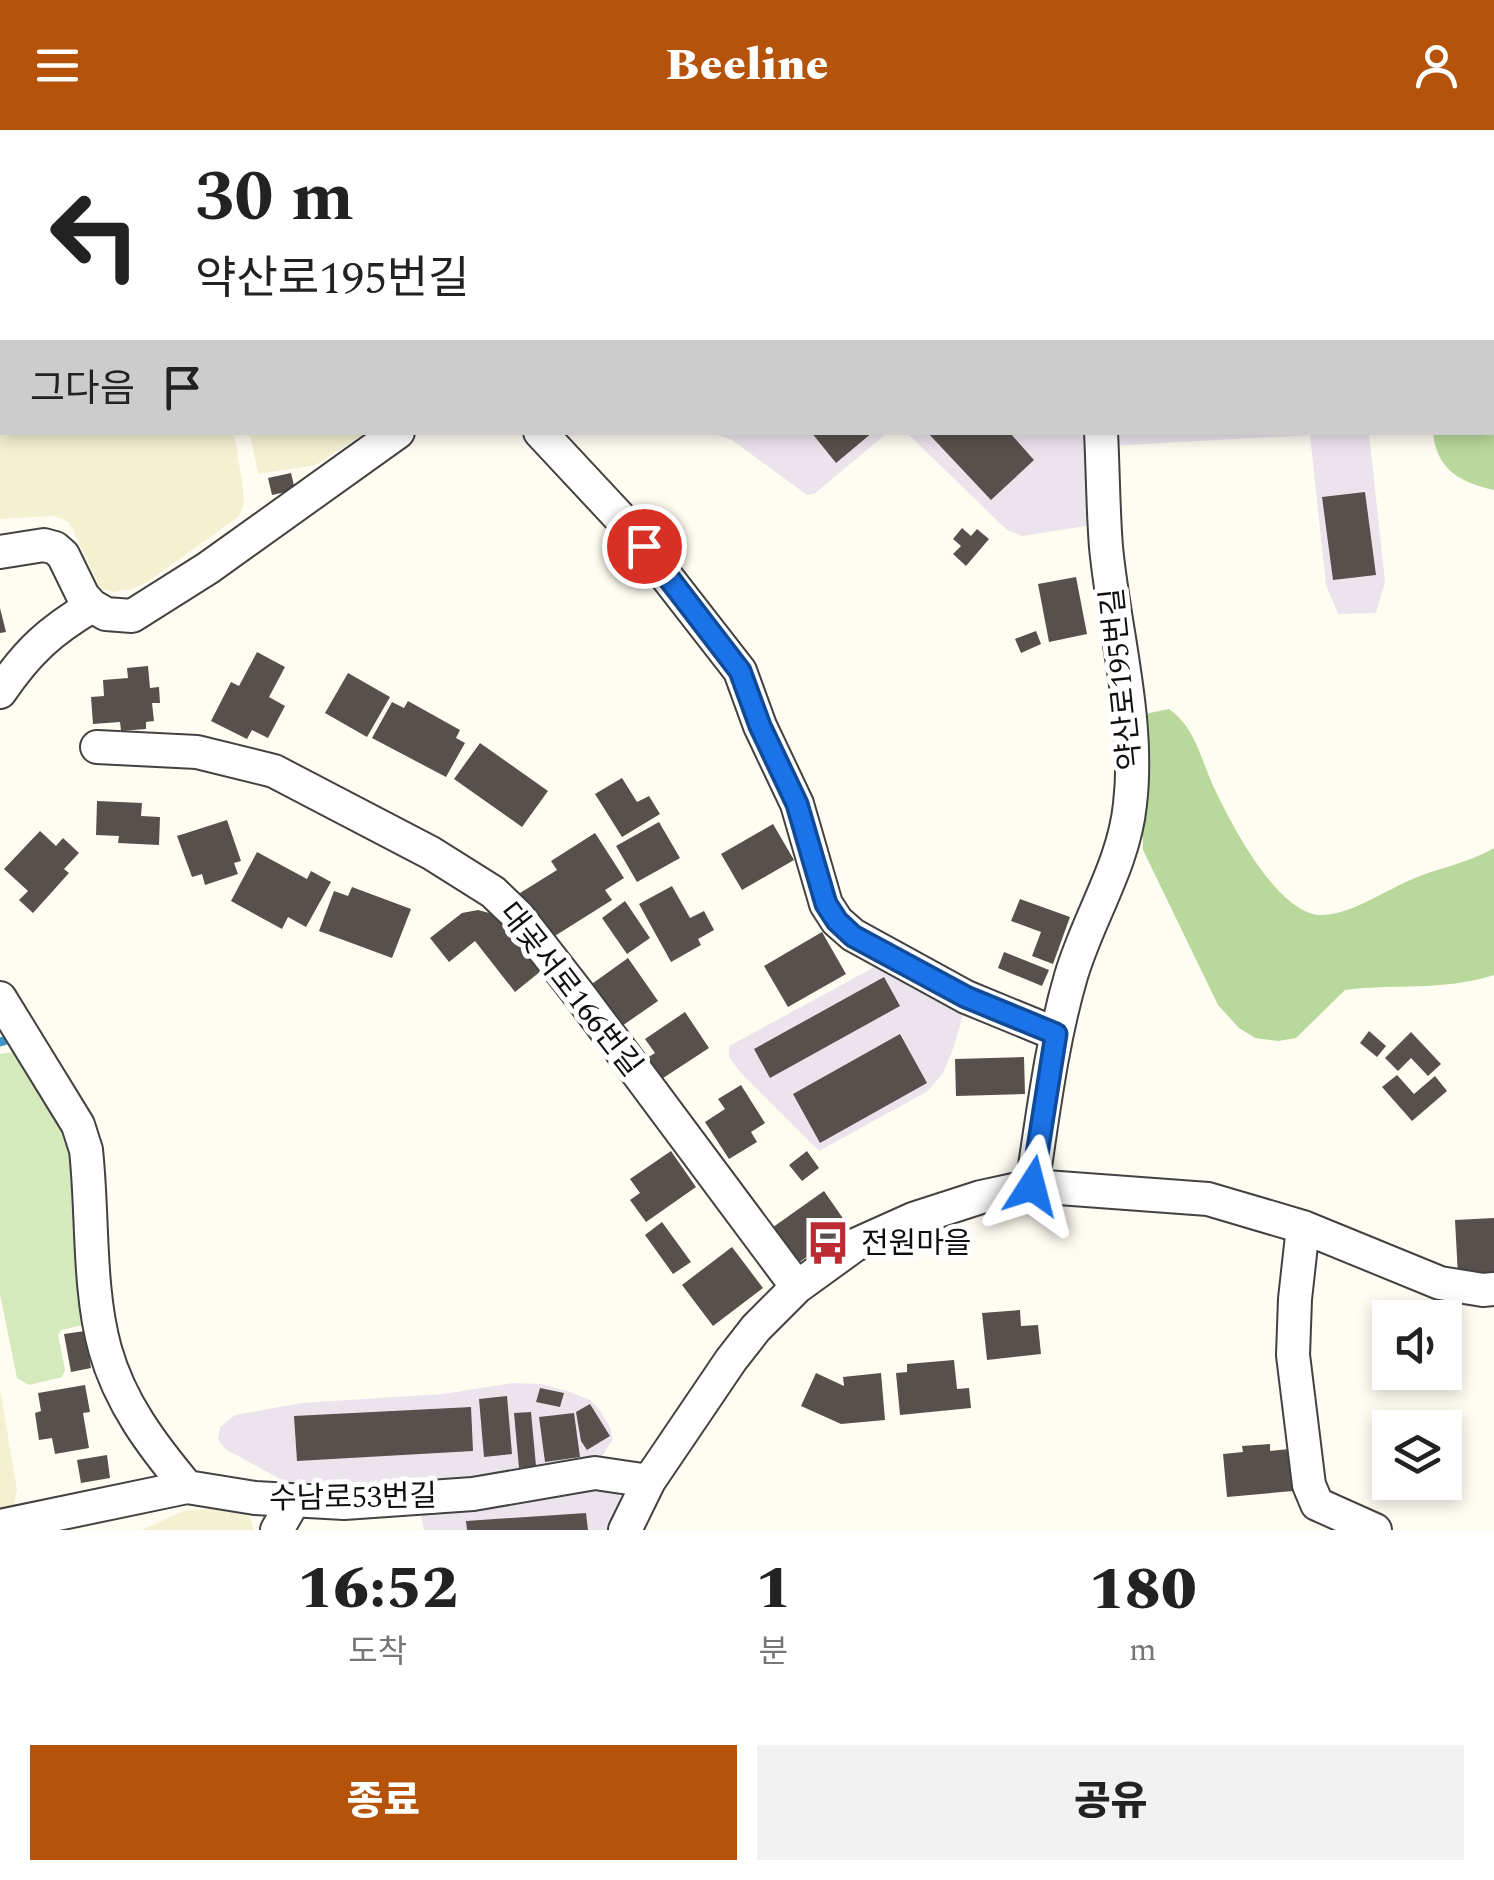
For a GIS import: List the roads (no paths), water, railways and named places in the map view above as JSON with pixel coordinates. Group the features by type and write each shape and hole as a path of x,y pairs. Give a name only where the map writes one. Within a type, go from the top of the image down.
{"lane":[{"path":"0,552 44,545 55,548 64,555 83,596 92,606 118,616 132,616 145,611 394,435"},
{"path":"543,435 624,522 740,671 760,726 797,804 826,904 837,921 853,936 966,997 1056,1034"},
{"name":"약산로195번길","path":"1032,1186 1056,1034 1072,973 1124,839 1131,800 1126,692 1106,546 1101,435"},
{"path":"0,692 40,640 92,606"},
{"name":"대곶서로166번길","path":"98,747 197,752 274,771 431,852 493,892 518,916 797,1287"},
{"path":"0,998 78,1125 86,1150 104,1348 121,1392 147,1436 187,1488"},
{"path":"625,1530 649,1480 731,1360 797,1287 855,1244 965,1202 1032,1186 1208,1199 1303,1227 1440,1283 1483,1290 1494,1288"},
{"path":"1303,1227 1293,1355 1309,1485 1317,1504 1376,1530"},
{"name":"수남로53번길","path":"0,1526 187,1488 285,1516 344,1503 473,1494 595,1473 649,1480"}],"waterway":[{"path":"0,1042 4,1041"}],"place":[{"name":"전원마을","path":"828,1243"}]}
